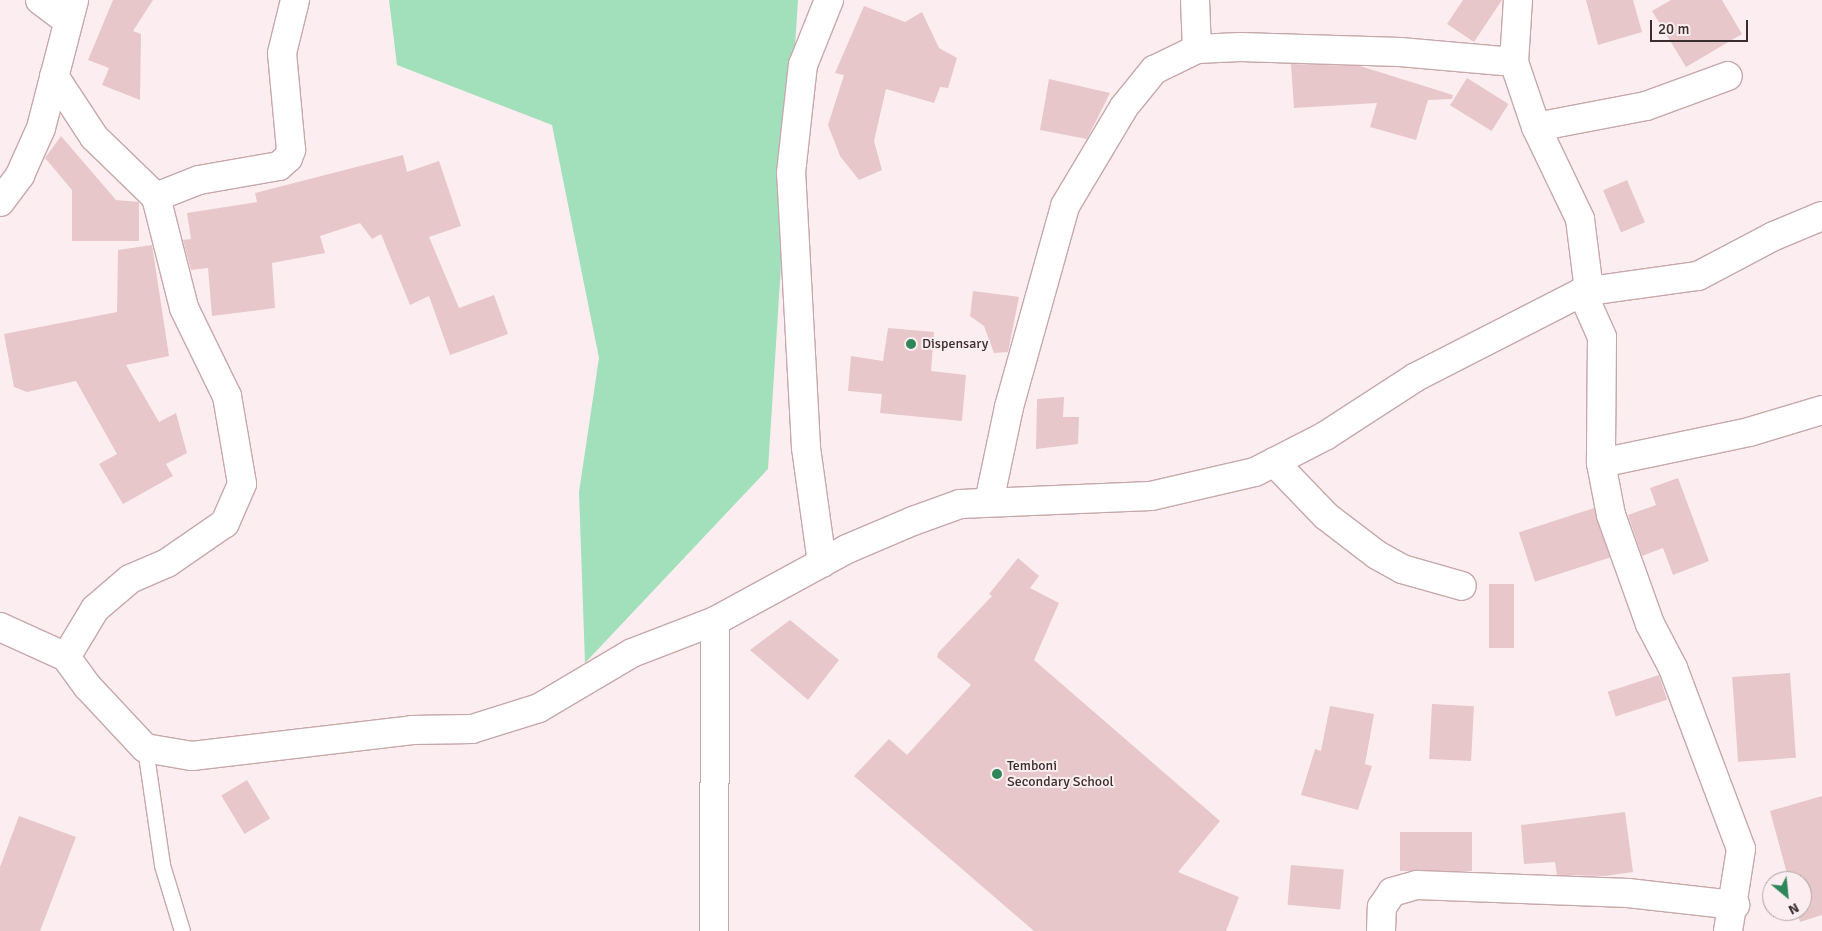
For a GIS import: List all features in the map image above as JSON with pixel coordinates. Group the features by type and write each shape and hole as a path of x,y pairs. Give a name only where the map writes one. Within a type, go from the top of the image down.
{"street":[{"path":"0,202 20,175 41,128 70,10 40,0"},
{"path":"156,198 199,180 278,166 288,158 291,150 282,53 294,0"},
{"path":"822,563 806,447 791,173 803,65 829,0"},
{"path":"1195,0 1197,49"},
{"path":"1518,0 1514,62 1536,128 1580,219 1586,291 1602,337 1601,463 1611,515 1650,624 1673,668 1740,849 1734,905 1728,931"},
{"path":"989,502 1009,407 1066,206 1124,107 1154,70 1197,49 1330,48 1514,62"},
{"path":"54,76 94,137 156,198 184,308 227,396 237,441 242,484 224,523 167,563 130,579 95,609 66,657"},
{"path":"1536,128 1646,106 1728,76"},
{"path":"0,626 66,657 88,687 145,748 192,756 412,730 472,729 539,708 632,653 715,621 822,563 913,521 960,504 1151,496 1209,484 1274,462 1325,436 1416,377 1586,291 1698,276 1774,236 1822,216"},
{"path":"1601,463 1749,432 1822,410"},
{"path":"1274,462 1295,488 1364,547 1402,569 1462,586"},
{"path":"714,931 715,621"},
{"path":"1381,931 1382,907 1392,892 1417,885 1628,893 1734,905"}],"lane":[{"path":"145,748 162,865 182,931"}],"green space":[{"path":"389,0 798,0 768,469 585,663 579,492 599,358 552,125 397,65"}],"building":[{"path":"113,0 153,0 133,31 141,34 140,100 102,85 109,68 88,60"},
{"path":"1463,0 1502,0 1474,42 1447,24"},
{"path":"1586,0 1633,0 1642,32 1598,45"},
{"path":"1671,0 1722,0 1742,34 1686,67 1652,11"},
{"path":"864,6 905,22 922,12 939,48 957,58 948,88 940,87 934,103 886,89 874,141 882,170 859,180 840,156 828,125 844,75 835,73"},
{"path":"1291,64 1360,66 1453,95 1452,99 1428,100 1416,140 1370,127 1377,103 1294,108"},
{"path":"1467,78 1509,104 1492,131 1450,105"},
{"path":"1049,79 1110,93 1087,139 1040,130"},
{"path":"61,136 116,200 139,202 139,241 72,241 72,190 45,158"},
{"path":"403,155 407,172 439,161 461,226 429,237 459,308 494,295 508,334 450,355 429,296 410,305 381,234 372,239 360,223 320,236 325,253 272,263 275,308 212,316 208,268 191,270 183,240 191,239 187,213 257,202 255,193"},
{"path":"1627,180 1645,222 1621,233 1603,190"},
{"path":"152,245 169,356 126,365 159,422 176,413 187,453 166,464 173,476 123,504 99,464 117,454 76,381 27,392 14,387 4,334 117,312 118,250"},
{"path":"973,291 1019,297 1008,352 994,353 984,326 970,316"},
{"path":"888,328 934,332 931,371 966,375 962,421 880,413 882,394 848,391 851,356 883,361"},
{"path":"1064,397 1063,417 1079,417 1078,444 1036,449 1037,399"},
{"path":"1678,478 1709,561 1673,575 1663,548 1642,556 1628,515 1656,505 1650,488"},
{"path":"1594,508 1610,557 1535,582 1519,532"},
{"path":"1018,558 1039,576 1030,588 1059,603 1034,660 1220,821 1178,872 1239,897 1226,931 1034,931 854,776 889,739 907,755 971,685 937,657 938,653 992,596 989,594"},
{"path":"1489,584 1514,584 1514,648 1489,648"},
{"path":"790,620 839,660 808,700 750,650"},
{"path":"1790,673 1796,758 1738,762 1732,677"},
{"path":"1659,675 1667,700 1616,716 1608,692"},
{"path":"1432,704 1474,706 1471,761 1429,759"},
{"path":"1330,706 1374,714 1365,764 1372,766 1358,810 1301,795 1315,749 1321,751"},
{"path":"247,780 270,819 244,834 221,795"},
{"path":"1822,796 1822,915 1812,918 1812,871 1786,871 1770,811"},
{"path":"1625,812 1633,872 1605,876 1557,875 1555,862 1524,864 1521,825"},
{"path":"19,816 76,837 40,931 0,931 0,867"},
{"path":"1400,832 1472,832 1472,871 1400,871"},
{"path":"1291,865 1344,870 1340,909 1288,905"}],"place":[{"name":"Dispensary","path":"911,344"},
{"name":"Temboni Secondary School","path":"997,774"}]}
